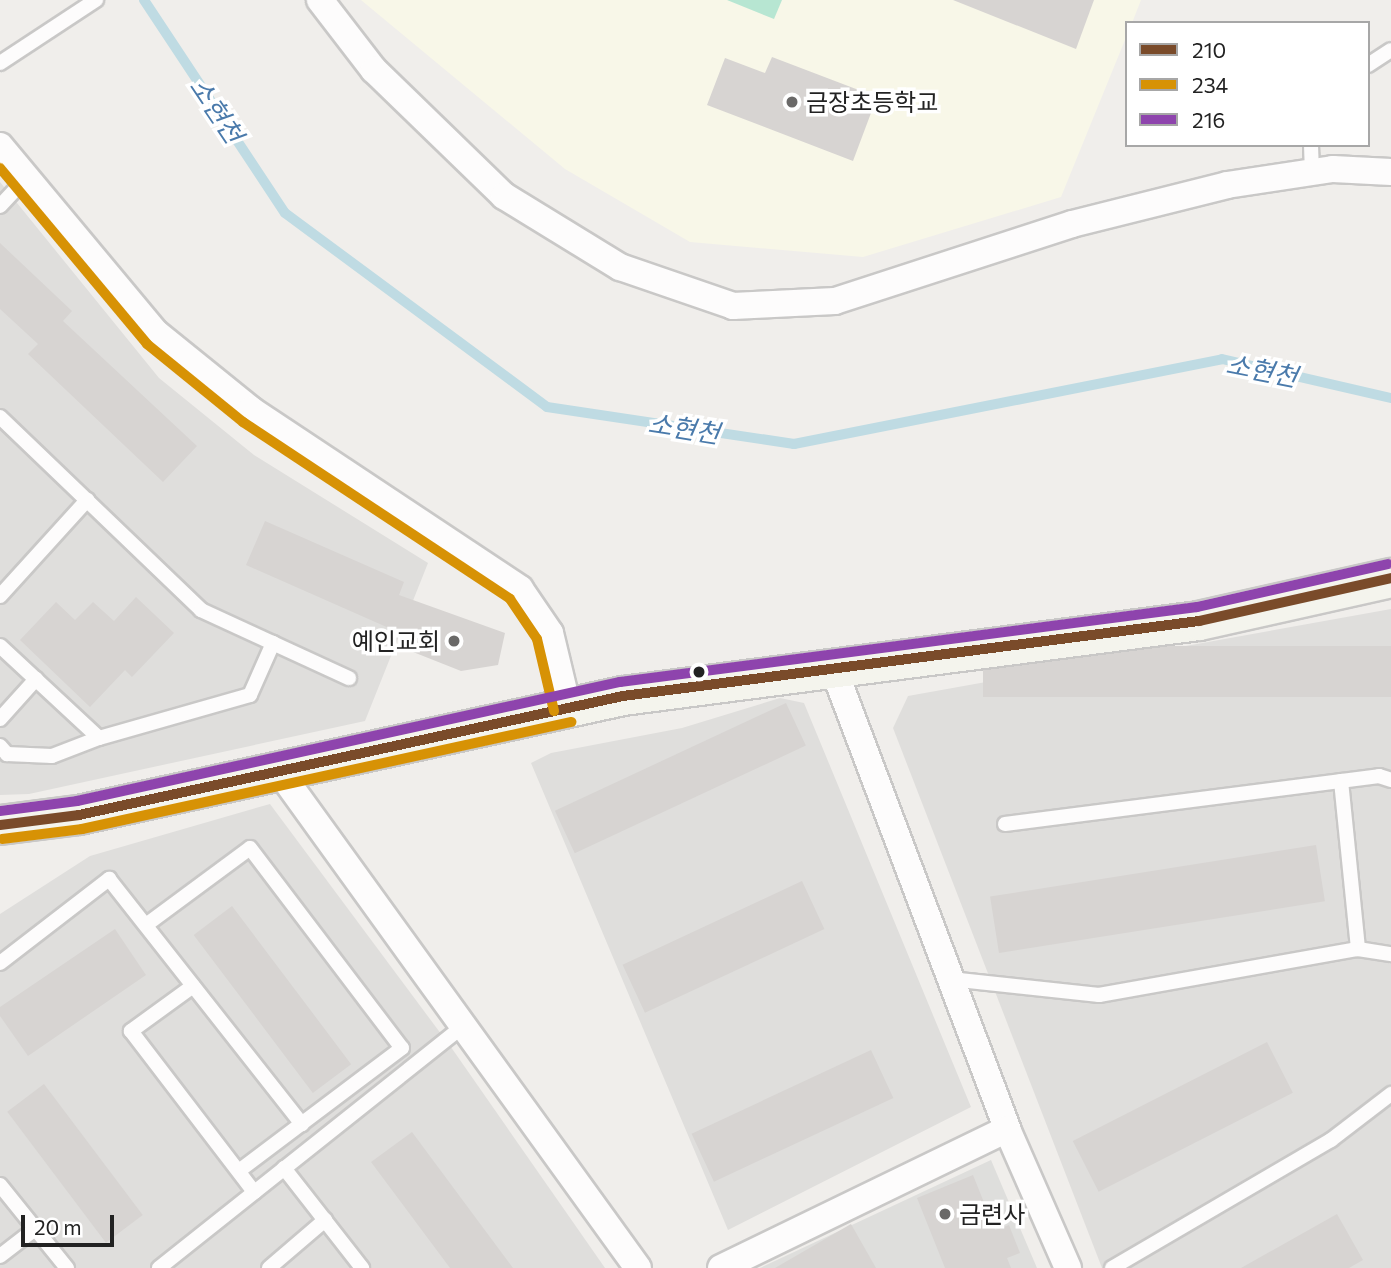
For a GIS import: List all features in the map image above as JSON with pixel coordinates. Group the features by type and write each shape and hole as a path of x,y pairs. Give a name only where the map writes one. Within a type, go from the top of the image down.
{"street":[{"path":"320,0 374,70 504,196 620,267 733,306 835,301 1072,224 1227,185 1312,172 1391,172"},
{"path":"0,146 156,332 251,410 520,589 550,633 568,708"},
{"path":"0,825 79,816 568,708 699,684 834,670 1199,621 1391,578"},
{"path":"834,670 1007,1129 1068,1268"},
{"path":"279,771 638,1268"},
{"path":"721,1268 1007,1129"}],"lane":[{"path":"0,63 96,0"},
{"path":"1370,64 1391,50"},
{"path":"1311,147 1312,172"},
{"path":"0,206 25,179"},
{"path":"0,417 201,610 349,678"},
{"path":"0,596 87,500"},
{"path":"0,746 7,754 52,756 99,738 250,695 274,643"},
{"path":"0,646 99,738"},
{"path":"0,719 36,679"},
{"path":"1005,824 1341,781 1391,779"},
{"path":"1341,781 1358,948"},
{"path":"146,925 250,848 402,1048 239,1171"},
{"path":"0,963 109,879 302,1124"},
{"path":"950,979 1099,995 1358,948 1391,954"},
{"path":"193,986 131,1031 254,1192"},
{"path":"159,1268 463,1026"},
{"path":"1112,1268 1331,1140 1391,1094"},
{"path":"284,1168 362,1268"},
{"path":"0,1185 67,1268"},
{"path":"269,1268 324,1220"},
{"path":"0,1256 35,1229"}],"shaded area":[{"name":"금장초등학교","path":"361,0 1141,0 1133,21 1125,21 1125,40 1061,197 863,257 690,242 565,169"},
{"path":"0,182 159,378 254,455 428,563 365,721 29,794 0,795"},
{"path":"1391,609 1391,1268 1102,1268 893,728 908,696"},
{"path":"780,698 804,703 971,1107 728,1230 531,763 551,753 682,728"},
{"path":"270,804 453,1050 605,1268 0,1268 0,914 90,856"},
{"name":"금련사","path":"991,1160 1037,1268 760,1268"}],"green space":[{"path":"727,0 782,0 774,19"}],"building":[{"path":"953,0 1094,0 1076,49"},
{"path":"772,57 877,97 853,161 707,105 725,58 765,73"},
{"path":"0,243 72,311 63,321 197,446 163,482 28,354 38,344 0,309"},
{"path":"265,521 404,582 399,595 505,633 498,665 461,671 403,648 407,636 246,565"},
{"path":"136,597 174,633 132,677 125,670 90,707 20,640 56,602 75,620 93,602 114,621"},
{"path":"983,646 1391,646 1391,697 983,697"},
{"path":"786,703 806,746 575,853 555,811"},
{"path":"1316,845 1325,901 999,953 990,897"},
{"path":"802,881 824,929 645,1013 623,965"},
{"path":"232,906 351,1064 313,1093 194,935"},
{"path":"115,929 146,975 28,1056 0,1016 0,1007"},
{"path":"1267,1042 1293,1093 1099,1192 1073,1141"},
{"path":"871,1050 893,1098 714,1182 692,1134"},
{"path":"44,1084 143,1215 106,1243 7,1112"},
{"path":"412,1132 513,1268 450,1268 371,1162"},
{"path":"973,1175 995,1230 1009,1225 1020,1253 1007,1258 1011,1268 945,1268 917,1198"},
{"path":"1337,1214 1363,1260 1349,1268 1241,1268"},
{"path":"851,1224 876,1268 775,1268"}],"waterway":[{"name":"소현천","path":"144,0 285,213 547,407 794,444 1222,359 1391,398"}],"transit line":[{"name":"234","path":"0,168 147,344 243,422 510,599 537,639 554,711"},
{"name":"216","path":"0,811 77,801 620,682 1197,607 1388,564"},
{"name":"210","path":"0,825 79,815 623,696 1199,621 1391,578"},
{"name":"234","path":"2,839 82,829 571,722"}],"place":[{"name":"금장초등학교","path":"792,102"},
{"name":"예인교회","path":"454,641"},
{"name":"금련사","path":"945,1214"}]}
